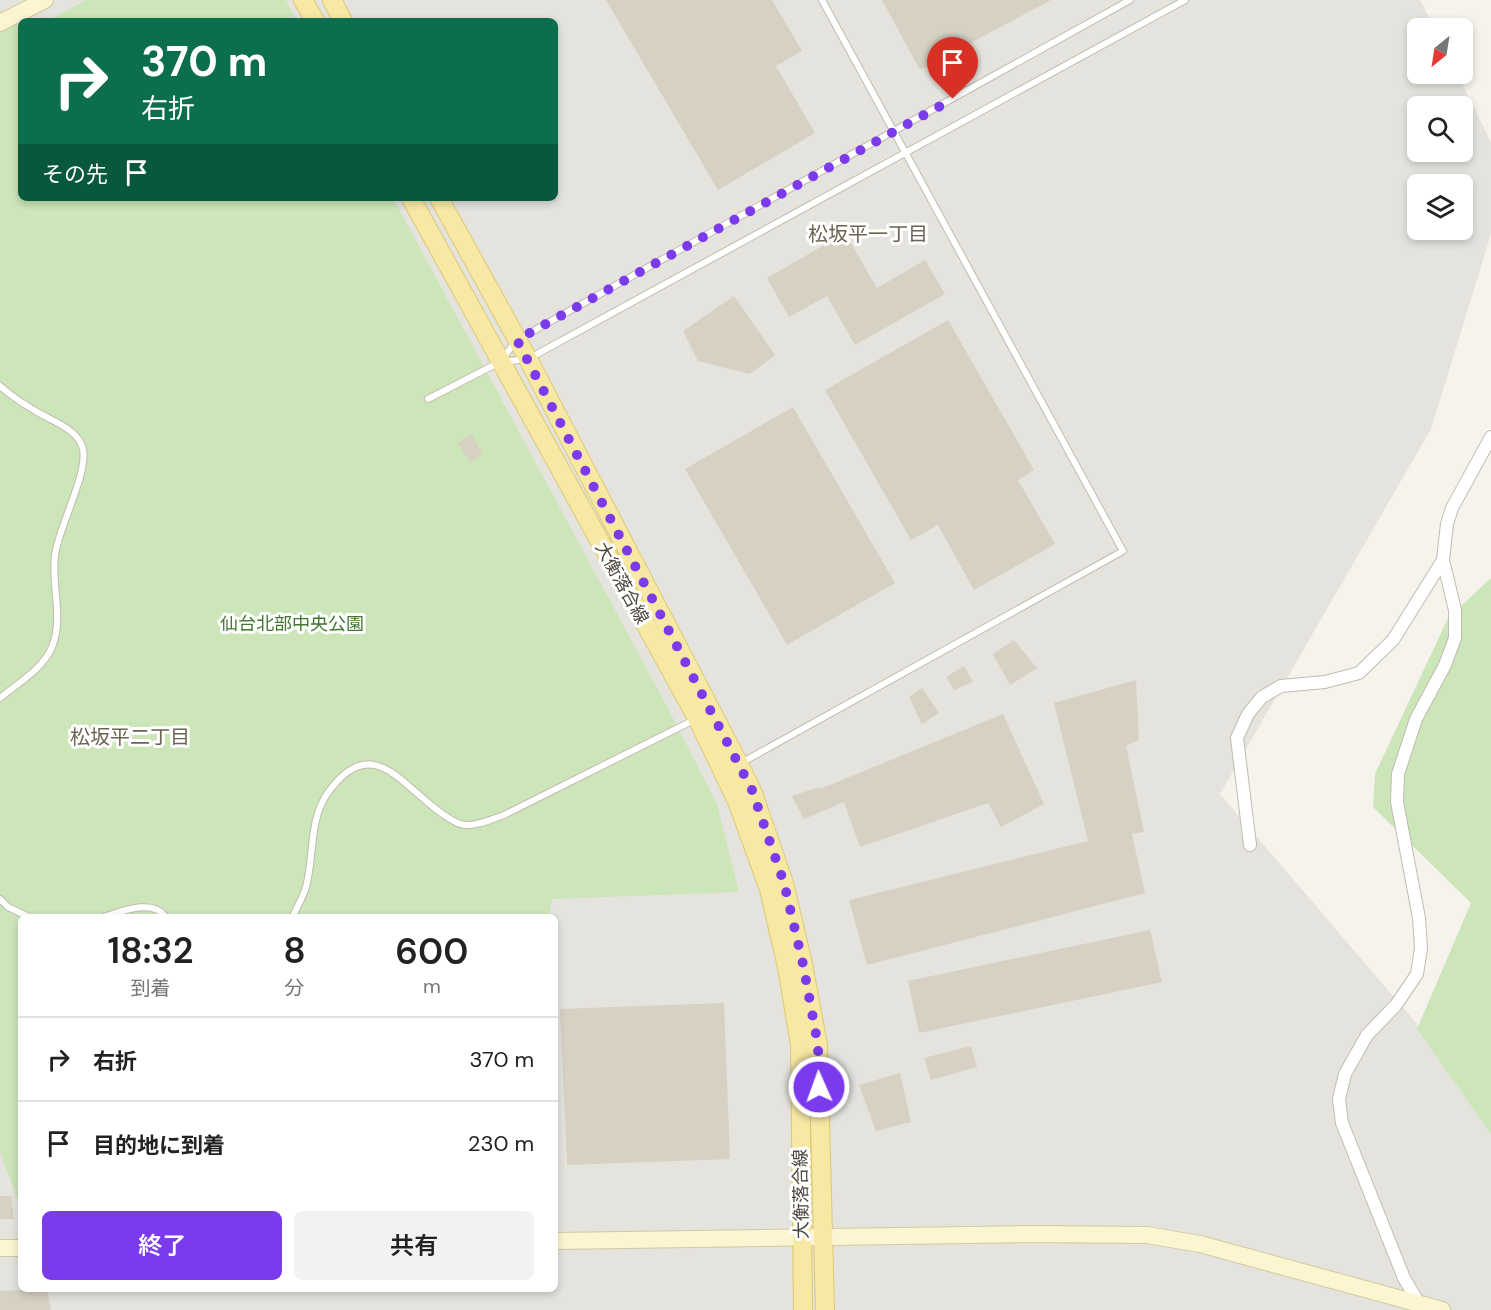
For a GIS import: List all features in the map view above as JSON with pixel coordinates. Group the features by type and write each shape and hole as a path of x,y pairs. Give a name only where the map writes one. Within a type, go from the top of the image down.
{"main road":[{"path":"303,0 313,18"},
{"path":"332,0 341,18"},
{"name":"大衡落合線","path":"413,201 697,718 738,801 769,889 787,967 800,1045 803,1310"},
{"name":"大衡落合線","path":"442,201 528,359 752,790 784,883 803,964 818,1045 825,1310"}],"street":[{"path":"0,23 45,0"},
{"path":"1420,1306 1404,1278 1342,1123 1339,1099 1344,1074 1367,1035 1396,1005 1417,974 1421,948 1419,918 1398,802 1398,774 1416,719 1445,665 1455,638 1455,610 1443,560 1447,524 1452,508 1491,437"},
{"path":"1250,845 1237,738 1248,714 1262,697 1281,686 1325,682 1359,673 1393,640 1443,560"},
{"path":"558,1240 1031,1234 1147,1235 1200,1244 1420,1306 1443,1310"},
{"path":"0,1248 18,1248"}],"lane":[{"path":"739,764 1123,551 822,0"},
{"path":"500,362 517,340 1131,0"},
{"path":"428,399 500,362 528,359 1185,0"},
{"path":"0,386 33,410 68,429 83,449 82,465 55,556 57,631 52,647 42,663 0,698"},
{"path":"294,914 306,888 318,815 333,785 348,771 363,764 380,766 394,773 437,811 464,825 487,822 697,718"},
{"path":"0,899 8,908 22,914"},
{"path":"114,914 146,906 161,910 164,914"}],"shaded area":[{"path":"0,0 1420,0 1430,18 1407,18 1407,84 1462,84 1468,96 1407,96 1407,162 1473,162 1473,106 1491,142 1491,234 1431,429 1220,794 1447,1059 1491,1085 1491,1310 0,1310"}],"green space":[{"path":"86,0 286,0 295,18 53,18"},
{"name":"仙台北部中央公園","path":"0,10 18,25 18,201 395,201 664,701 717,804 739,892 552,899 549,914 18,914 18,1200 0,1152"},
{"path":"1491,578 1491,1134 1417,1029 1471,903 1373,807 1375,774 1448,618"}],"building":[{"path":"606,0 772,0 802,51 776,66 815,133 718,190"},
{"path":"882,0 1051,0 920,70"},
{"path":"845,233 877,288 925,260 945,294 855,345 827,296 789,317 767,278"},
{"path":"734,296 775,355 750,374 698,361 683,331"},
{"path":"948,320 1034,470 1018,480 1055,544 974,590 938,525 911,540 825,390"},
{"path":"793,407 895,583 787,645 685,469"},
{"path":"471,434 483,454 470,462 458,443"},
{"path":"1014,640 1037,668 1010,685 993,654"},
{"path":"964,666 973,682 954,690 946,677"},
{"path":"1136,680 1139,740 1126,746 1144,832 1132,834 1145,893 867,965 849,900 1088,841 1054,703"},
{"path":"922,688 939,713 922,724 909,697"},
{"path":"1003,714 1044,804 1001,827 988,803 860,847 844,802 804,819 792,796 819,787 820,789"},
{"path":"1150,930 1162,982 919,1033 908,981"},
{"path":"724,1003 730,1159 567,1165 560,1009"},
{"path":"971,1046 977,1067 931,1080 924,1058"},
{"path":"900,1073 911,1122 876,1131 859,1085"},
{"path":"0,1196 11,1196 14,1219 0,1219"},
{"path":"0,1291 48,1292 51,1310 0,1310"}],"district":[{"name":"松坂平一丁目","path":"868,234"},
{"name":"松坂平二丁目","path":"130,737"}],"route":[{"path":"819,1087 818,1045 803,964 784,883 752,790 517,340 953,99"}]}
